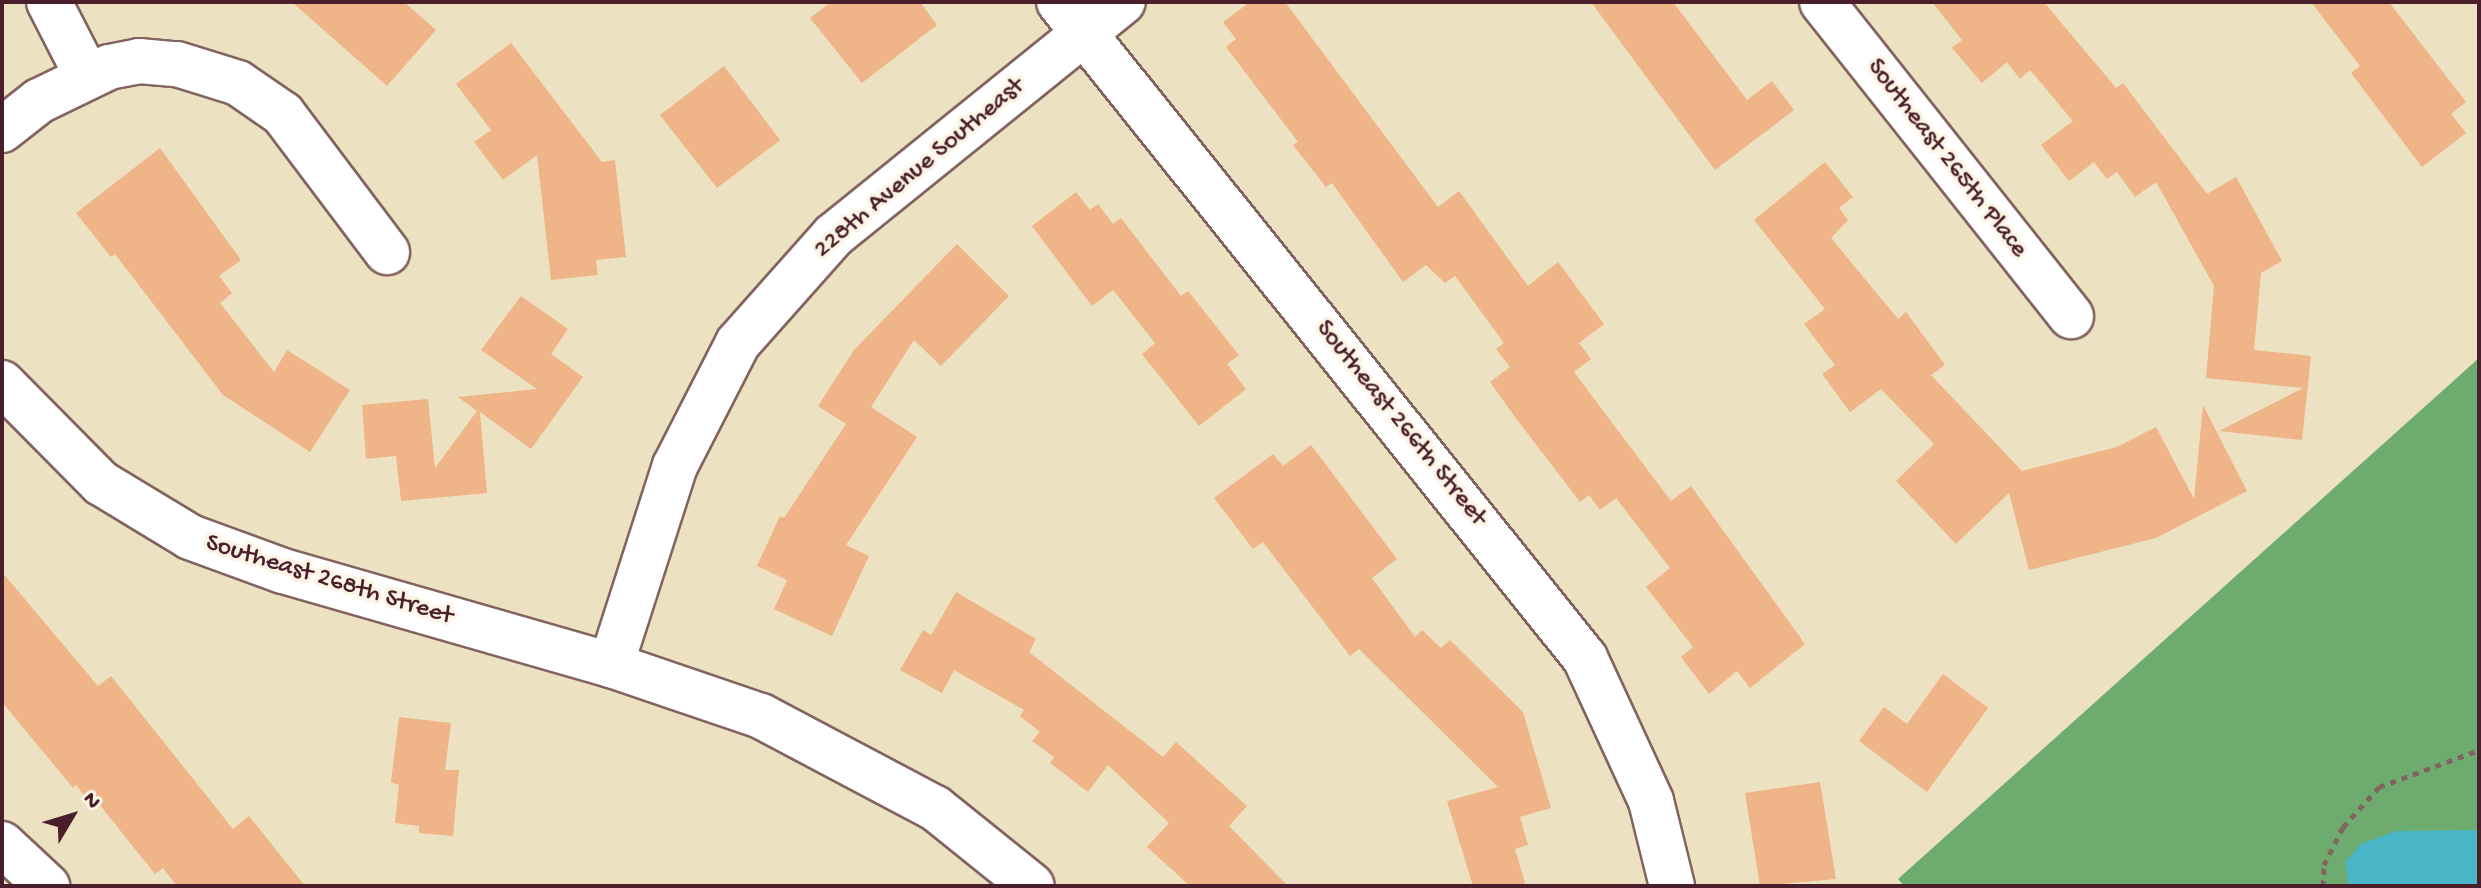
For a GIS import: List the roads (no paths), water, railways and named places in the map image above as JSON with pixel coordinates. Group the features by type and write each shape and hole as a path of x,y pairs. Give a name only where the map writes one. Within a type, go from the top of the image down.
{"street":[{"path":"49,2 87,76"},
{"name":"228th Avenue Southeast","path":"611,665 675,466 738,343 834,235 1072,17 1123,2"},
{"name":"Southeast 265th Place","path":"1822,2 2071,316"},
{"name":"Southeast 266th Street","path":"1072,17 1585,658 1651,801 1672,886"},
{"path":"2,130 39,101 87,76 139,61 177,64 238,83 283,114 387,252"},
{"name":"Southeast 268th Street","path":"2,383 101,483 190,537 283,571 611,665 761,716 863,767 935,808 1032,886"},
{"path":"2,844 47,886"}],"water":[{"path":"2479,830 2479,886 2349,886 2345,862 2361,844 2396,831"}]}
